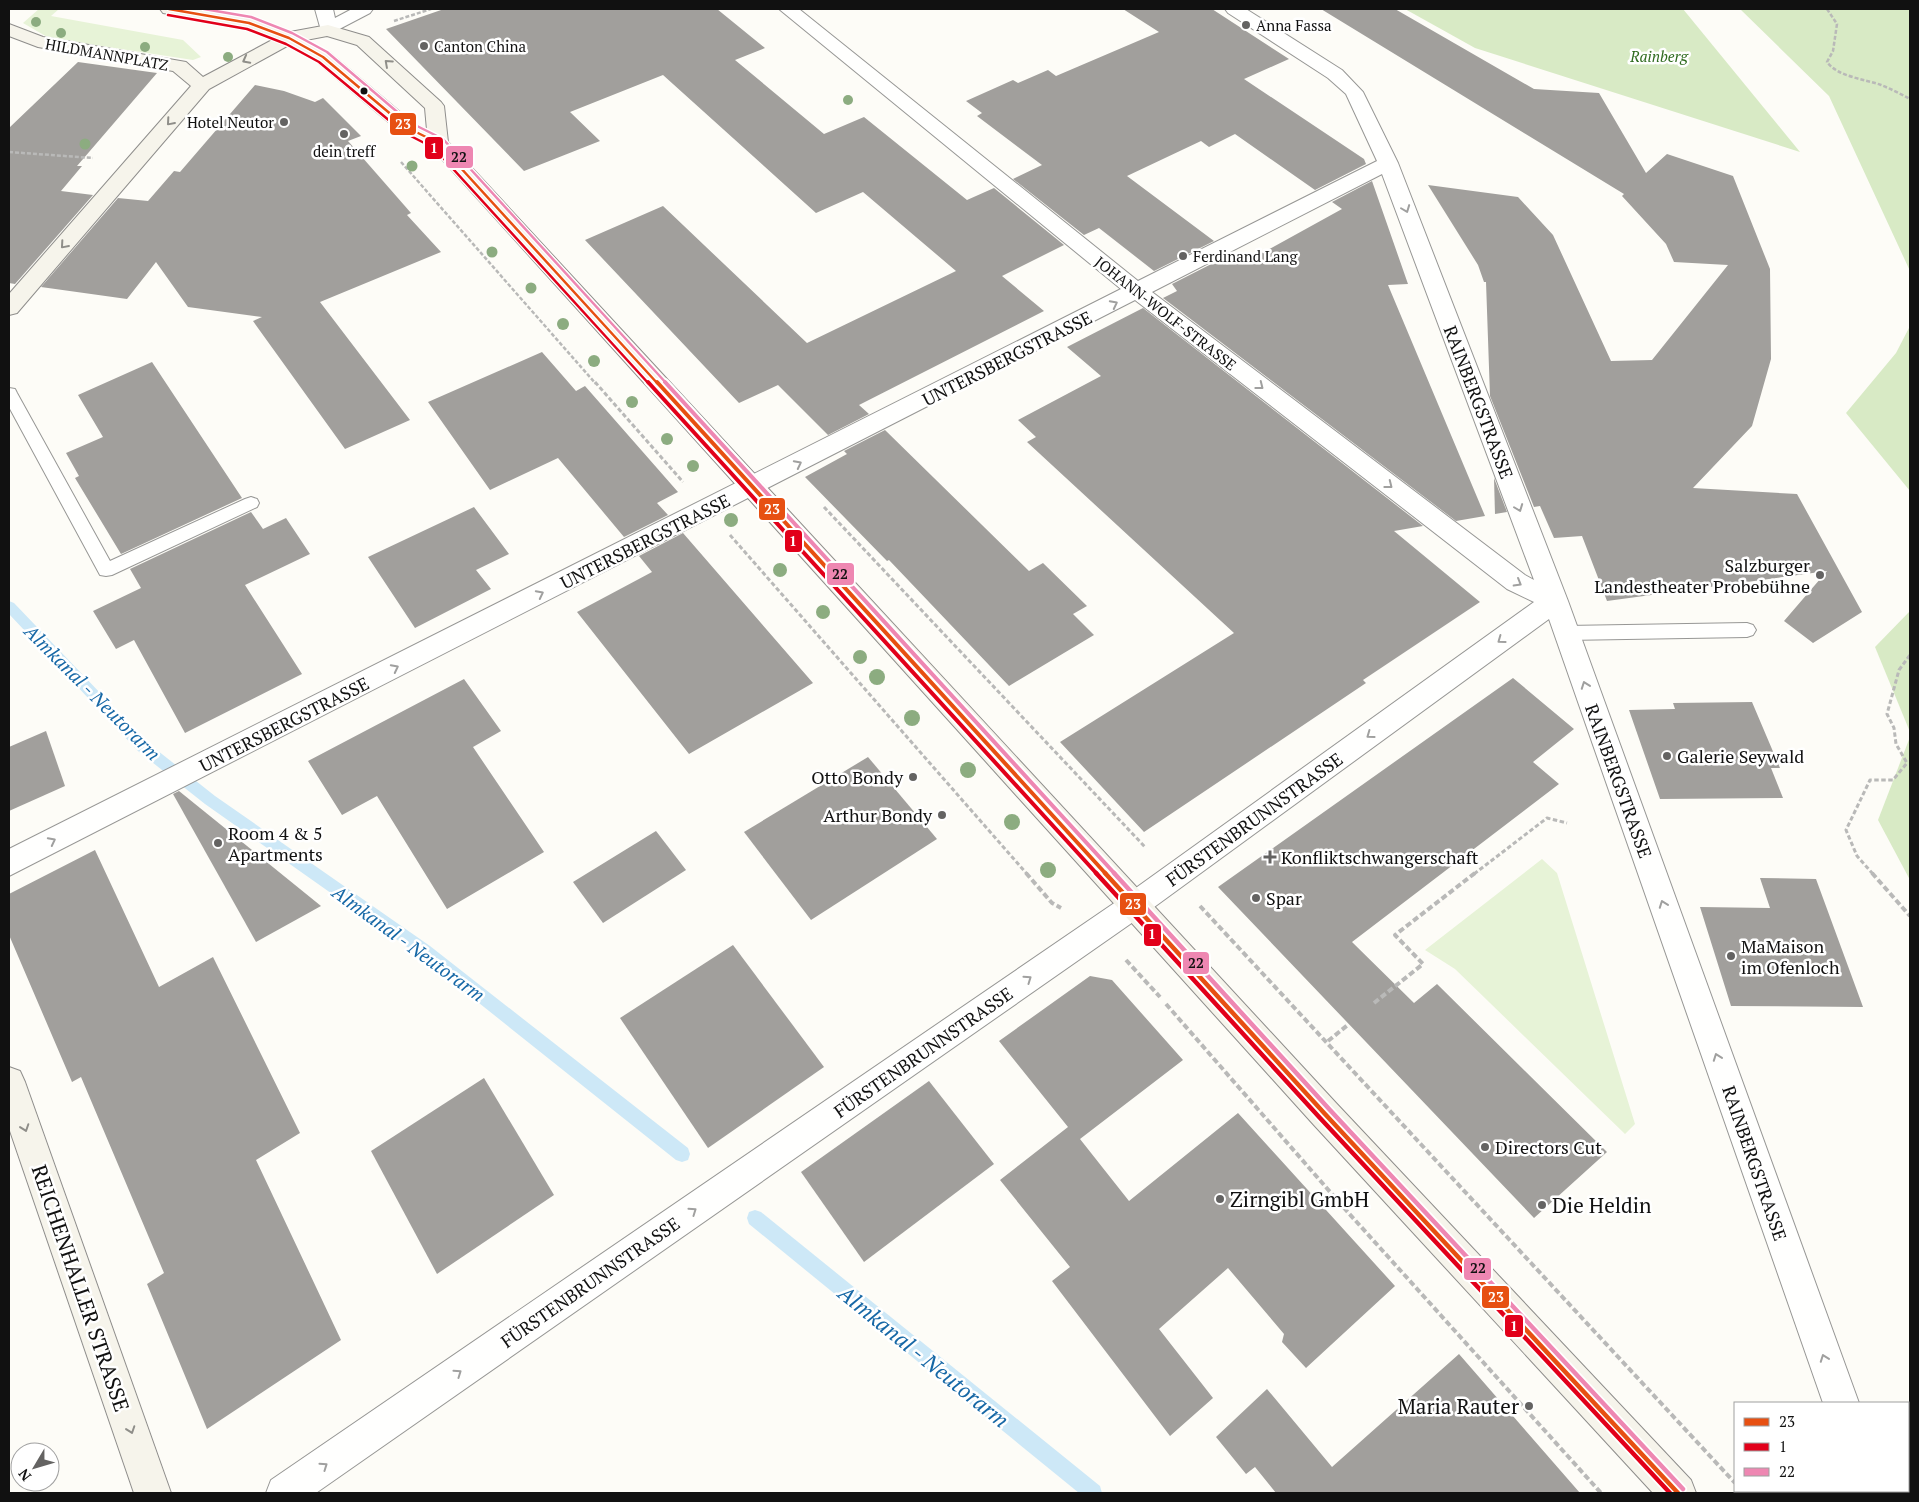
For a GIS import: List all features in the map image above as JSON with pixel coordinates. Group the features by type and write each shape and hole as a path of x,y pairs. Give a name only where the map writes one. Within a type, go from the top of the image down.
{"street":[{"path":"169,9 249,23 289,38 323,58 406,127 438,143 1136,904 1665,1488"},
{"path":"324,9 328,30"},
{"path":"9,308 202,84 289,38 328,30 364,9"},
{"name":"JOHANN-WOLF-STRASSE","path":"788,9 1138,292 1516,582 1555,601"},
{"name":"RAINBERGSTRASSE","path":"1234,9 1335,74 1354,92 1388,163 1555,601 1841,1402"},
{"name":"HILDMANNPLATZ","path":"9,29 38,42 179,66 202,84"},
{"path":"328,30 363,41 434,106 438,143"},
{"name":"UNTERSBERGSTRASSE","path":"9,863 1138,292 1388,163"},
{"name":"FÜRSTENBRUNNSTRASSE","path":"284,1493 1136,904 1555,601"},
{"name":"REICHENHALLER STRASSE","path":"9,1082 153,1493"}],"lane":[{"path":"9,393 106,570 251,503"},
{"path":"1566,634 1747,630"}],"path":[{"path":"386,24 431,9"},
{"path":"1827,9 1837,24 1835,30 1837,43 1828,62 1829,65 1848,75 1881,85 1910,99"},
{"path":"9,152 136,162"},
{"path":"397,158 1052,903 1098,930 1164,1001 1345,1209 1601,1493"},
{"path":"788,469 1328,1041 1734,1481"},
{"path":"1910,655 1898,670 1887,714 1894,728 1896,744 1907,763 1893,780 1870,780 1846,830 1858,856 1910,916"},
{"path":"1374,1003 1423,964 1395,935 1547,818 1567,823"},
{"path":"1328,1041 1349,1024"}],"green space":[{"path":"39,9 59,9 51,16 183,40 201,57 193,60 49,38 23,23"},
{"name":"Rainberg","path":"1405,9 1683,9 1800,152 1475,48"},
{"path":"1740,9 1910,10 1910,271 1829,96"},
{"path":"1910,326 1910,491 1846,413 1896,353"},
{"path":"1910,611 1910,732 1875,647"},
{"path":"1910,737 1910,880 1878,820"},
{"path":"1542,859 1557,873 1635,1124 1625,1134 1455,969 1425,950"}],"building":[{"path":"444,9 717,9 765,48 735,60 824,134 864,117 967,200 994,188 1064,245 1002,276 1044,311 859,405 869,414 828,435 778,385 739,403 585,240 663,206 807,343 956,271 863,192 816,213 663,75 570,112 600,141 524,171 386,29"},
{"path":"1123,9 1212,9 1289,59 1244,79 1364,159 1366,164 1315,190 1235,134 1209,147 1201,141 1127,176 1214,241 1154,271 1099,228 1084,235 1013,179 1042,165 977,116 982,113 966,101 1013,80 1018,83 1048,70 1056,76 1159,32"},
{"path":"1321,9 1395,9 1534,89 1599,93 1646,173 1667,154 1733,176 1770,269 1771,359 1752,426 1693,488 1797,494 1862,612 1813,643 1784,621 1827,571 1607,601 1582,536 1554,538 1540,506 1534,507 1490,396 1486,282 1484,282 1478,265 1428,185 1518,197 1553,235 1611,361 1652,360 1728,265 1674,262 1666,244 1622,196 1624,194"},
{"path":"78,62 157,73 77,166 82,166 61,191 93,195 15,284 9,283 9,128"},
{"path":"255,85 284,91 315,102 323,98 361,136 348,141 411,213 407,215 441,252 320,302 410,420 345,449 253,321 262,317 188,307 156,262 127,299 41,287 118,198 148,201 174,171 180,172"},
{"path":"1372,181 1408,284 1388,285 1485,516 1456,521 1163,298 1177,291 1172,284 1231,254 1244,263 1342,209 1332,202"},
{"path":"1143,308 1423,526 1394,531 1480,602 1363,680 1366,683 1144,832 1060,742 1234,633 1027,442 1036,437 1018,420 1101,376 1067,347"},
{"path":"542,352 576,391 585,386 678,492 657,503 668,515 624,537 558,458 490,490 428,402"},
{"path":"152,362 242,498 121,554 75,478 79,476 66,453 103,437 78,395"},
{"path":"885,430 1029,571 1043,563 1087,606 1073,614 1094,635 1009,686 889,560 887,561 805,477 847,454 844,451"},
{"path":"1494,478 1507,512 1495,514"},
{"path":"474,507 509,554 476,570 491,589 415,628 368,557"},
{"path":"251,512 263,529 286,518 310,554 245,585 302,674 185,733 134,640 116,649 93,611 141,588 130,569"},
{"path":"683,533 813,683 689,754 577,612 652,572 639,556"},
{"path":"1513,678 1574,729 1533,762 1559,784 1352,942 1414,1003 1437,984 1607,1152 1534,1218 1218,887"},
{"path":"464,679 501,731 473,747 544,852 447,909 377,796 342,815 308,761"},
{"path":"1752,702 1780,768 1771,768 1783,798 1660,799 1629,710 1675,709 1673,703"},
{"path":"46,731 65,786 9,811 9,747"},
{"path":"868,757 937,839 811,920 744,832"},
{"path":"179,791 321,906 256,942 173,794"},
{"path":"656,831 686,870 603,923 573,882"},
{"path":"95,850 159,987 213,957 300,1133 256,1160 341,1340 207,1429 147,1284 164,1273 81,1077 72,1082 9,935 9,894"},
{"path":"1760,878 1816,879 1863,1007 1731,1006 1700,907 1770,908"},
{"path":"733,945 824,1067 708,1148 620,1018"},
{"path":"1090,976 1112,980 1183,1060 1080,1139 1129,1201 1238,1113 1395,1286 1306,1368 1282,1342 1284,1334 1228,1268 1159,1329 1213,1398 1170,1436 1052,1281 1070,1267 1000,1180 1068,1127 999,1041"},
{"path":"484,1078 554,1195 437,1274 371,1151"},
{"path":"929,1081 994,1164 864,1262 801,1172"},
{"path":"1459,1354 1580,1493 1276,1493 1255,1467 1246,1474 1216,1437 1267,1389 1332,1467"}],"waterway":[{"name":"Almkanal - Neutorarm","path":"9,606 143,747 210,800 425,951 682,1154"},
{"name":"Almkanal - Neutorarm","path":"755,1218 1093,1493"}],"transit line":[{"name":"23","path":"169,9 249,23 289,38 323,57 406,127 438,143 1325,1114 1678,1493"},
{"name":"22","path":"204,9 251,17 292,33 327,52 409,122 443,139 1330,1110 1683,1489"},
{"name":"1","path":"168,15 247,29 286,44 319,62 403,132 434,148 1320,1118 1670,1493"}],"place":[{"name":"Anna Fassa","path":"1246,25"},
{"name":"Canton China","path":"424,46"},
{"name":"Hotel Neutor","path":"284,122"},
{"name":"dein treff","path":"344,134"},
{"name":"Ferdinand Lang","path":"1183,256"},
{"name":"Salzburger Landestheater Probebühne","path":"1820,575"},
{"name":"Galerie Seywald","path":"1667,756"},
{"name":"Otto Bondy","path":"913,777"},
{"name":"Arthur Bondy","path":"942,815"},
{"name":"Room 4 & 5 Apartments","path":"218,843"},
{"name":"Konfliktschwangerschaft","path":"1270,857"},
{"name":"Spar","path":"1256,898"},
{"name":"MaMaison im Ofenloch","path":"1731,956"},
{"name":"Directors Cut","path":"1485,1147"},
{"name":"Zirngibl GmbH","path":"1220,1199"},
{"name":"Die Heldin","path":"1542,1205"},
{"name":"Maria Rauter","path":"1529,1406"}]}
